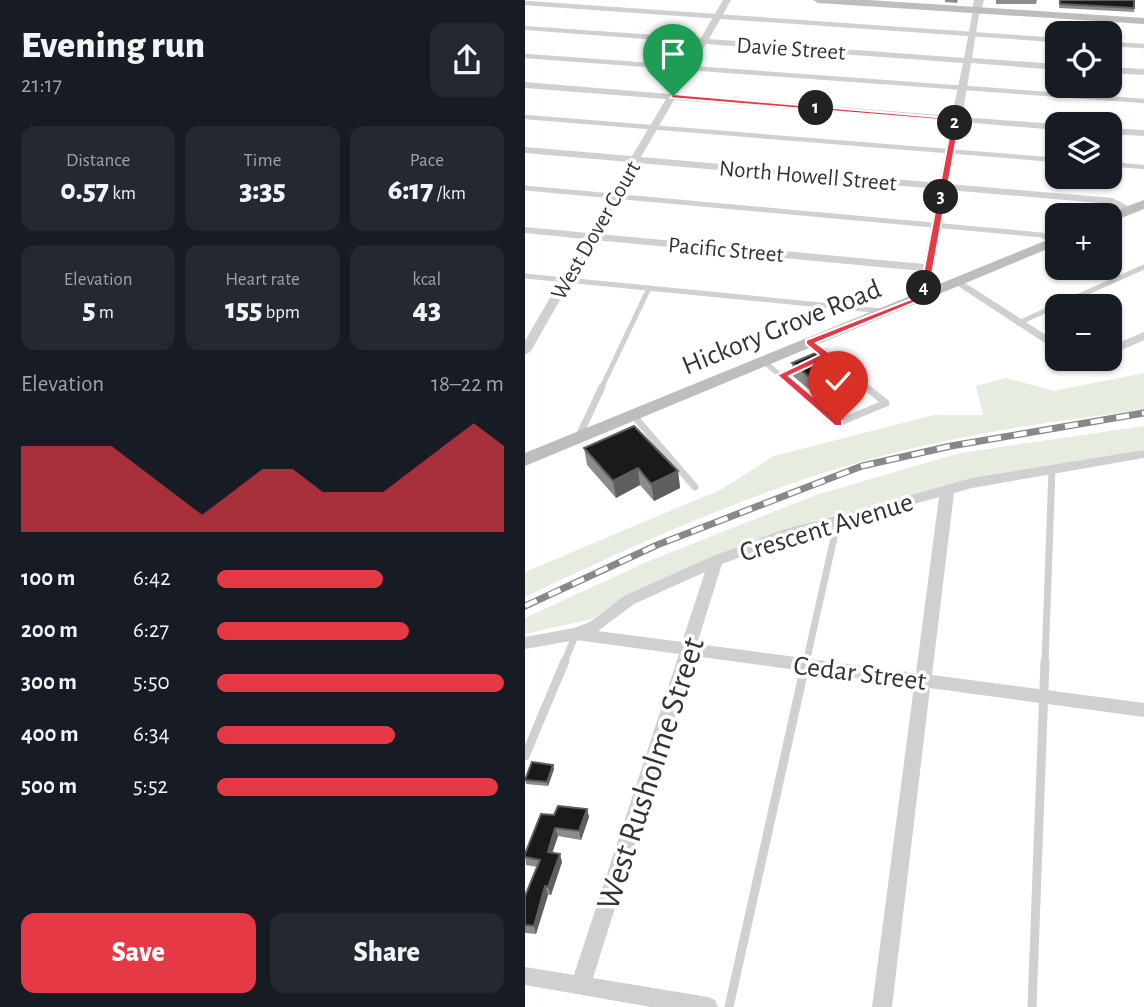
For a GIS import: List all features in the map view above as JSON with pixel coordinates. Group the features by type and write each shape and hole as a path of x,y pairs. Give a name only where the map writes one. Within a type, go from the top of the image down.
{"main road":[{"path":"818,0 978,5 1144,21"},
{"name":"Hickory Grove Road","path":"525,460 763,360 814,346 885,311 1045,245"}],"street":[{"name":"West Dover Court","path":"525,351 531,328 565,280 727,0"},
{"path":"923,297 978,5"},
{"name":"Davie Street","path":"525,28 1045,66"},
{"path":"1122,71 1144,72"},
{"path":"525,85 1045,126"},
{"path":"1122,132 1144,133"},
{"name":"North Howell Street","path":"525,150 1113,201 1137,207"},
{"name":"Pacific Street","path":"525,230 927,268"},
{"path":"959,282 1045,340"},
{"path":"1122,346 1144,336"},
{"name":"Crescent Avenue","path":"525,643 576,634 595,626 629,600 716,561 784,535 947,490 1144,454"},
{"path":"882,1007 947,490"},
{"name":"West Rusholme Street","path":"581,985 716,561"},
{"name":"Cedar Street","path":"576,634 1144,710"},
{"path":"525,976 664,1003 708,1007"}],"lane":[{"path":"525,3 1045,39"},
{"path":"1122,45 1144,46"},
{"path":"525,56 1144,101"},
{"path":"525,117 1045,159"},
{"path":"1122,165 1144,167"},
{"path":"525,188 1045,236"},
{"path":"1018,323 1144,267"},
{"path":"525,276 885,311"},
{"path":"579,438 649,288"},
{"path":"763,360 838,423 886,403 836,363"},
{"path":"782,375 793,370"},
{"path":"633,415 695,487"},
{"path":"1032,1007 1052,469"},
{"path":"729,1007 838,520"},
{"path":"525,756 576,634"}],"shaded area":[{"path":"1144,373 1144,410 989,433 927,445 849,465 708,515 525,597 525,572 722,489 774,456 934,415 983,415 976,386 1006,378 1054,391"},
{"path":"1144,426 1144,450 957,482 816,520 736,547 636,591 592,619 525,634 525,618 649,561 816,495 960,453"}],"building":[{"path":"1060,0 1134,0 1134,8 1060,4"},
{"path":"825,349 852,370 834,378 828,373 813,380 792,363"},
{"path":"634,426 678,471 651,484 638,468 613,481 584,448"},
{"path":"532,762 553,765 547,782 525,780"},
{"path":"558,806 587,809 579,831 555,828 548,852 560,854 548,887 545,886 534,926 525,925 525,896 540,860 525,857 525,854 541,814 554,815"}],"railway":[{"path":"525,606 657,545 862,466 951,446 1144,413"}],"route":[{"path":"673,96 956,119 923,297 809,342 826,355 782,375 838,423"}]}
